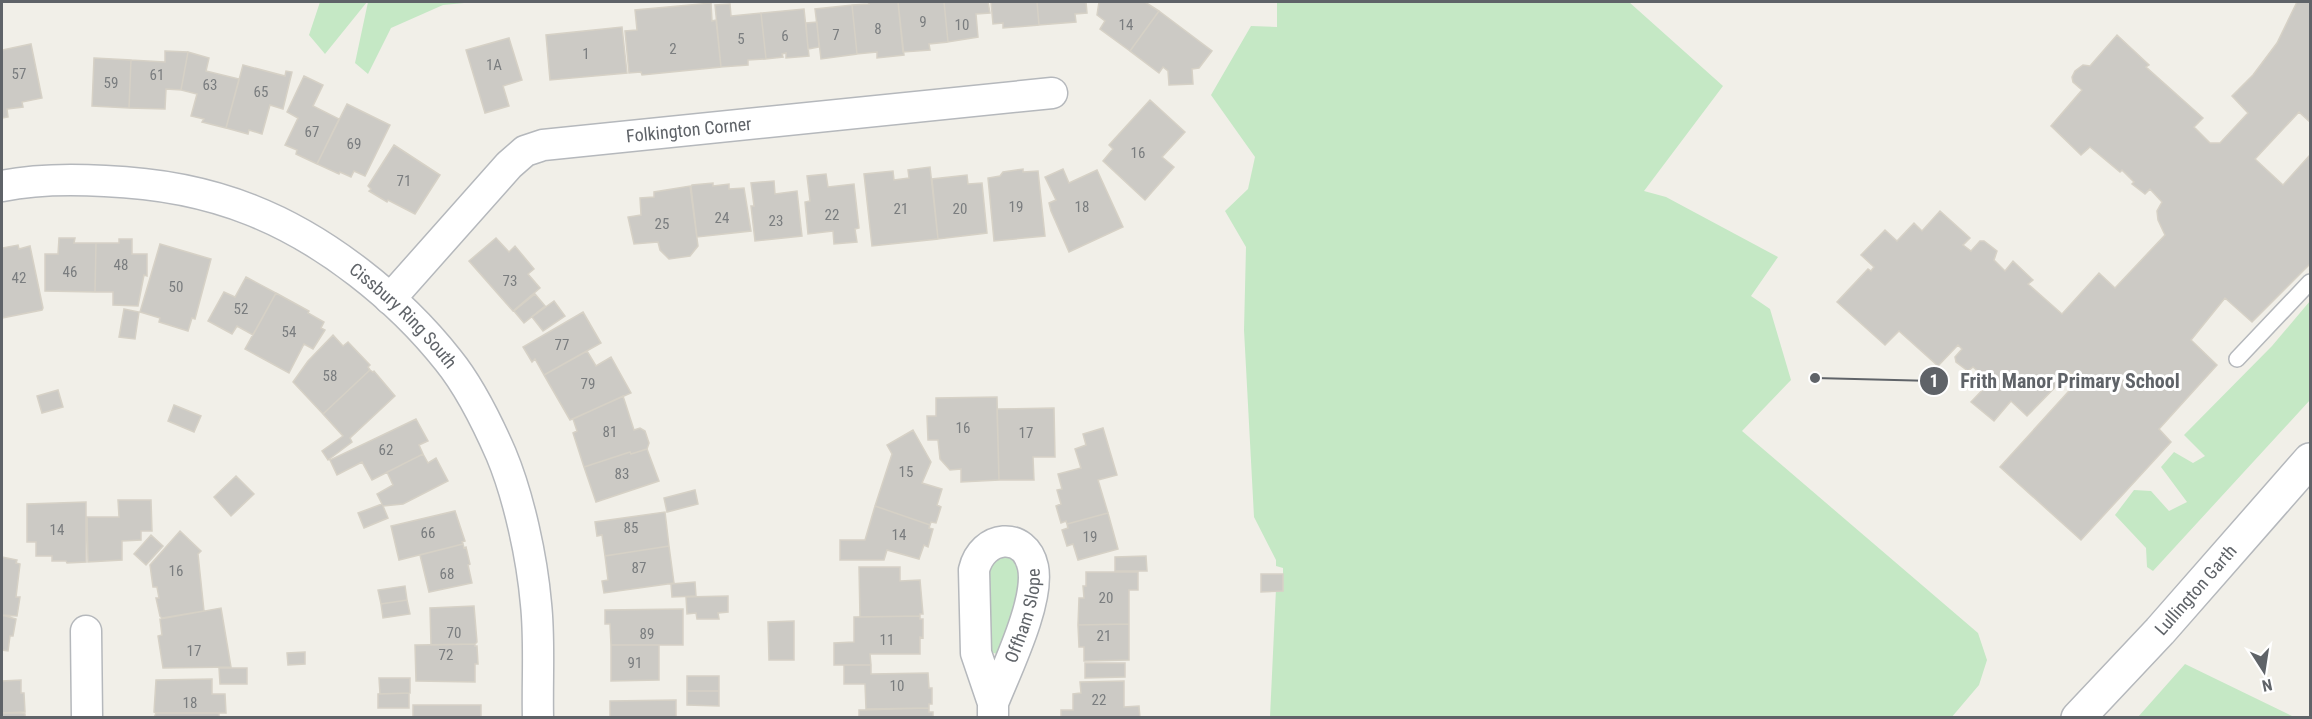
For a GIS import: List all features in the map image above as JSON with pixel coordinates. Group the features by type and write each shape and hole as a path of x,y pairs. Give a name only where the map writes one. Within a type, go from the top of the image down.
{"street":[{"name":"Folkington Corner","path":"390,299 509,165 525,151 543,145 1052,93"},
{"name":"Cissbury Ring South","path":"2,186 78,179 128,182 184,190 251,210 323,246 390,299 448,360 481,412 502,456 523,525 536,604 538,717"},
{"name":"Lullington Garth","path":"2078,717 2160,631 2310,460"},
{"path":"86,631 87,717"}],"lane":[{"path":"2237,359 2310,282"}],"green space":[{"path":"320,2 367,2 325,54 309,35"},
{"path":"368,2 475,2 443,5 391,28 368,74 355,63"},
{"path":"1277,2 1629,2 1723,86 1644,191 1666,197 1778,257 1751,296 1770,309 1791,380 1742,431 1978,633 1987,660 1979,685 1951,718 1270,717 1276,589 1283,590 1283,568 1276,566 1276,560 1254,517 1244,330 1246,247 1225,211 1248,189 1255,157 1211,95 1251,26 1277,27"},
{"path":"2310,301 2310,400 2153,571 2147,567 2146,548 2115,515 2134,490 2151,491 2169,511 2187,502 2161,467 2174,452 2193,463 2205,456 2184,435 2272,346"},
{"path":"997,554 1018,558 1022,585 1002,651 997,654 988,651 985,571"},
{"path":"2185,664 2294,717 2138,717"}],"building":[{"path":"868,2 898,2 904,55 877,58 877,52 857,54 852,5 869,4"},
{"path":"898,2 944,2 948,42 929,44 930,50 903,52"},
{"path":"944,2 988,2 990,13 976,14 978,37 948,42"},
{"path":"991,2 1037,2 1039,25 1003,28 1003,23 993,24"},
{"path":"1037,2 1086,2 1087,13 1075,14 1076,22 1039,25"},
{"path":"1099,2 1145,2 1159,11 1130,51 1100,29 1105,21 1097,15"},
{"path":"2297,2 2310,2 2310,122 2299,112 2255,159 2283,185 2310,155 2310,264 2252,322 2225,298 2191,340 2217,365 2159,429 2171,442 2081,540 2000,467 2078,381 2070,372 2027,416 2011,401 1994,421 1971,402 1990,382 1973,367 1968,371 1956,362 1955,357 1962,349 1958,345 1938,366 1899,331 1885,345 1837,302 1868,269 1871,271 1874,267 1861,255 1885,230 1897,241 1914,223 1922,231 1940,211 1970,238 1963,245 1971,251 1980,241 1984,241 1997,251 1994,260 2005,271 2013,261 2033,280 2028,284 2062,314 2099,273 2115,288 2165,235 2158,220 2157,211 2162,202 2150,189 2145,194 2132,184 2134,182 2122,170 2120,172 2090,147 2081,155 2051,126 2082,90 2073,82 2072,77 2075,71 2083,65 2090,66 2117,35 2149,65 2146,67 2203,118 2194,127 2210,143 2220,143 2248,113 2232,96 2253,75 2277,43"},
{"path":"711,3 712,21 716,20 721,67 642,75 641,72 629,73 625,31 637,30 635,10"},
{"path":"730,4 731,16 761,13 766,59 748,60 748,65 721,67 715,5"},
{"path":"852,5 857,54 821,59 815,9"},
{"path":"804,9 809,56 786,58 786,53 782,54 783,57 766,59 761,13"},
{"path":"1159,11 1212,51 1199,68 1192,69 1193,84 1169,85 1168,71 1163,67 1159,73 1130,51"},
{"path":"817,22 819,47 808,49 806,23"},
{"path":"622,27 627,73 550,80 546,35"},
{"path":"509,38 522,80 503,86 509,106 485,113 466,50"},
{"path":"31,44 42,98 22,102 23,107 7,109 8,117 2,118 2,50"},
{"path":"165,51 188,52 181,90 166,89 165,109 129,108 131,60 165,62"},
{"path":"188,52 209,58 206,71 239,79 226,128 202,122 204,119 191,116 197,94 181,90"},
{"path":"94,58 131,60 129,108 92,106"},
{"path":"243,65 285,76 286,71 292,72 283,109 270,105 262,134 249,130 248,134 226,128"},
{"path":"304,76 323,85 313,106 339,119 317,164 296,154 297,150 285,145 298,118 287,112"},
{"path":"1150,100 1185,132 1162,157 1174,167 1145,200 1103,161 1113,149 1109,145"},
{"path":"347,104 390,125 365,176 354,171 351,177 340,172 339,174 317,164"},
{"path":"394,145 440,175 415,214 369,191 371,189 368,186"},
{"path":"930,167 938,239 872,246 864,174 893,171 894,180 909,178 908,170"},
{"path":"1023,169 1023,172 1038,171 1045,236 994,241 988,178 1000,176 1003,172"},
{"path":"1063,169 1069,183 1097,170 1123,227 1069,252 1051,211 1049,203 1056,200 1045,177"},
{"path":"826,174 828,187 854,184 859,228 855,229 857,242 834,244 833,231 808,234 805,202 810,201 807,176"},
{"path":"967,175 968,184 982,183 987,233 938,239 932,179"},
{"path":"774,181 775,194 797,191 802,236 755,241 751,183"},
{"path":"713,183 713,186 729,184 729,189 744,188 751,231 697,237 691,187"},
{"path":"690,186 698,246 690,256 669,259 660,250 658,242 634,244 628,217 641,215 640,198 654,197 654,192"},
{"path":"59,238 75,238 74,243 96,243 95,292 45,291 45,254 58,254"},
{"path":"496,238 509,252 515,246 534,269 528,274 540,288 513,311 469,261"},
{"path":"119,239 132,239 132,254 147,254 147,276 144,275 138,306 113,305 113,292 95,292 96,243 119,243"},
{"path":"160,244 211,259 195,319 192,318 188,331 159,322 160,318 140,312"},
{"path":"18,245 19,249 30,246 43,308 2,318 2,248"},
{"path":"246,277 276,293 253,335 237,326 232,334 208,321 224,292 235,297"},
{"path":"276,293 324,322 321,328 325,330 313,349 304,344 289,373 245,349"},
{"path":"535,294 545,306 524,323 514,311"},
{"path":"554,301 565,316 543,331 532,317"},
{"path":"124,309 139,312 135,339 119,337"},
{"path":"583,312 601,343 544,375 535,359 532,362 523,347"},
{"path":"333,335 343,346 348,342 370,365 368,367 370,370 323,414 293,382 308,361"},
{"path":"587,351 596,366 611,357 631,393 570,420 544,375"},
{"path":"370,370 374,371 395,396 350,438 352,442 328,460 322,451 343,436 323,414"},
{"path":"58,390 63,407 42,413 37,396"},
{"path":"623,396 634,430 640,428 645,431 649,443 647,449 584,467 573,433 577,431 573,419"},
{"path":"997,397 999,480 961,482 961,469 950,470 940,459 938,440 928,440 927,416 936,416 936,398"},
{"path":"174,405 201,416 194,432 168,421"},
{"path":"1054,408 1055,457 1033,457 1034,480 999,480 997,409"},
{"path":"416,419 428,441 419,445 423,454 372,480 362,462 337,475 330,460"},
{"path":"1103,428 1117,475 1098,480 1108,513 1067,524 1066,521 1061,523 1056,506 1061,504 1057,490 1062,489 1058,474 1081,468 1075,449 1086,445 1083,434"},
{"path":"913,430 931,462 922,483 942,489 937,505 941,507 936,523 931,522 930,525 875,506 892,454 887,445"},
{"path":"647,449 659,481 596,502 584,467"},
{"path":"423,454 428,463 436,458 448,481 403,504 383,506 388,518 364,528 358,513 382,504 377,494 393,485 387,472"},
{"path":"236,476 254,494 231,516 214,497"},
{"path":"695,490 698,504 667,512 664,498"},
{"path":"118,500 151,500 152,531 141,531 141,540 122,541 122,560 88,562 87,517 119,517"},
{"path":"86,502 86,562 67,563 66,561 52,561 52,556 36,556 36,542 27,542 27,504"},
{"path":"875,506 930,525 929,528 933,529 928,547 924,545 919,559 887,550 884,560 840,560 840,540 865,540"},
{"path":"455,511 465,541 462,542 463,544 399,560 391,526"},
{"path":"665,512 669,546 605,556 602,535 597,536 595,522"},
{"path":"1108,513 1118,549 1078,560 1073,544 1067,546 1062,530 1068,528 1067,524"},
{"path":"180,531 201,551 198,554 204,611 162,618 156,598 159,598 157,587 153,587 150,565"},
{"path":"151,535 163,546 146,565 134,554"},
{"path":"463,544 464,548 466,547 470,564 468,565 472,583 429,592 420,555"},
{"path":"669,546 674,583 604,593 602,581 608,580 605,556"},
{"path":"1146,556 1147,571 1115,571 1115,557"},
{"path":"2,557 17,560 16,563 20,564 16,597 20,597 17,616 2,615"},
{"path":"859,567 900,567 900,581 920,580 923,614 920,616 860,617"},
{"path":"1086,572 1138,572 1138,590 1129,590 1129,624 1078,625 1079,598 1084,598 1083,586 1086,586"},
{"path":"1261,574 1283,574 1283,591 1261,592"},
{"path":"695,582 696,596 672,597 671,584"},
{"path":"405,586 407,600 381,604 378,590"},
{"path":"728,596 728,612 718,613 719,619 697,619 696,613 687,614 686,597"},
{"path":"407,600 410,614 383,618 381,604"},
{"path":"474,606 477,642 475,644 431,645 430,608"},
{"path":"221,608 231,667 163,668 158,636 162,635 160,619"},
{"path":"683,609 683,645 611,645 610,624 605,624 605,610"},
{"path":"2,615 16,619 8,651 2,650"},
{"path":"920,616 920,619 923,619 923,638 920,637 920,654 870,654 871,665 834,665 834,643 854,642 854,617"},
{"path":"794,621 794,660 769,660 768,622"},
{"path":"1129,624 1129,660 1084,661 1084,647 1079,647 1078,625"},
{"path":"475,644 478,664 475,664 475,682 416,681 415,645"},
{"path":"611,645 659,645 659,680 611,681"},
{"path":"305,652 305,664 288,665 287,653"},
{"path":"1085,663 1125,663 1125,677 1085,678"},
{"path":"844,665 871,665 871,674 928,673 929,688 932,688 932,704 929,704 929,708 866,709 865,684 844,684"},
{"path":"219,668 247,668 247,684 220,684"},
{"path":"687,676 719,676 719,691 687,691"},
{"path":"379,678 410,678 410,693 380,694"},
{"path":"212,679 212,694 225,694 226,713 154,712 156,680"},
{"path":"21,680 25,712 2,713 2,681"},
{"path":"1124,681 1124,707 1139,706 1140,718 1061,718 1061,710 1073,710 1073,694 1081,693 1080,682"},
{"path":"687,691 719,691 719,706 687,705"},
{"path":"409,693 409,708 378,708 378,694"},
{"path":"676,700 676,718 610,718 610,701"},
{"path":"413,705 481,705 481,718 413,718"},
{"path":"929,708 929,712 933,712 933,718 859,718 859,710"},
{"path":"2,713 22,713 25,714 25,718 2,718"},
{"path":"156,713 219,713 219,718 154,718"}],"place":[{"name":"Frith Manor Primary School","path":"1815,378"}]}
